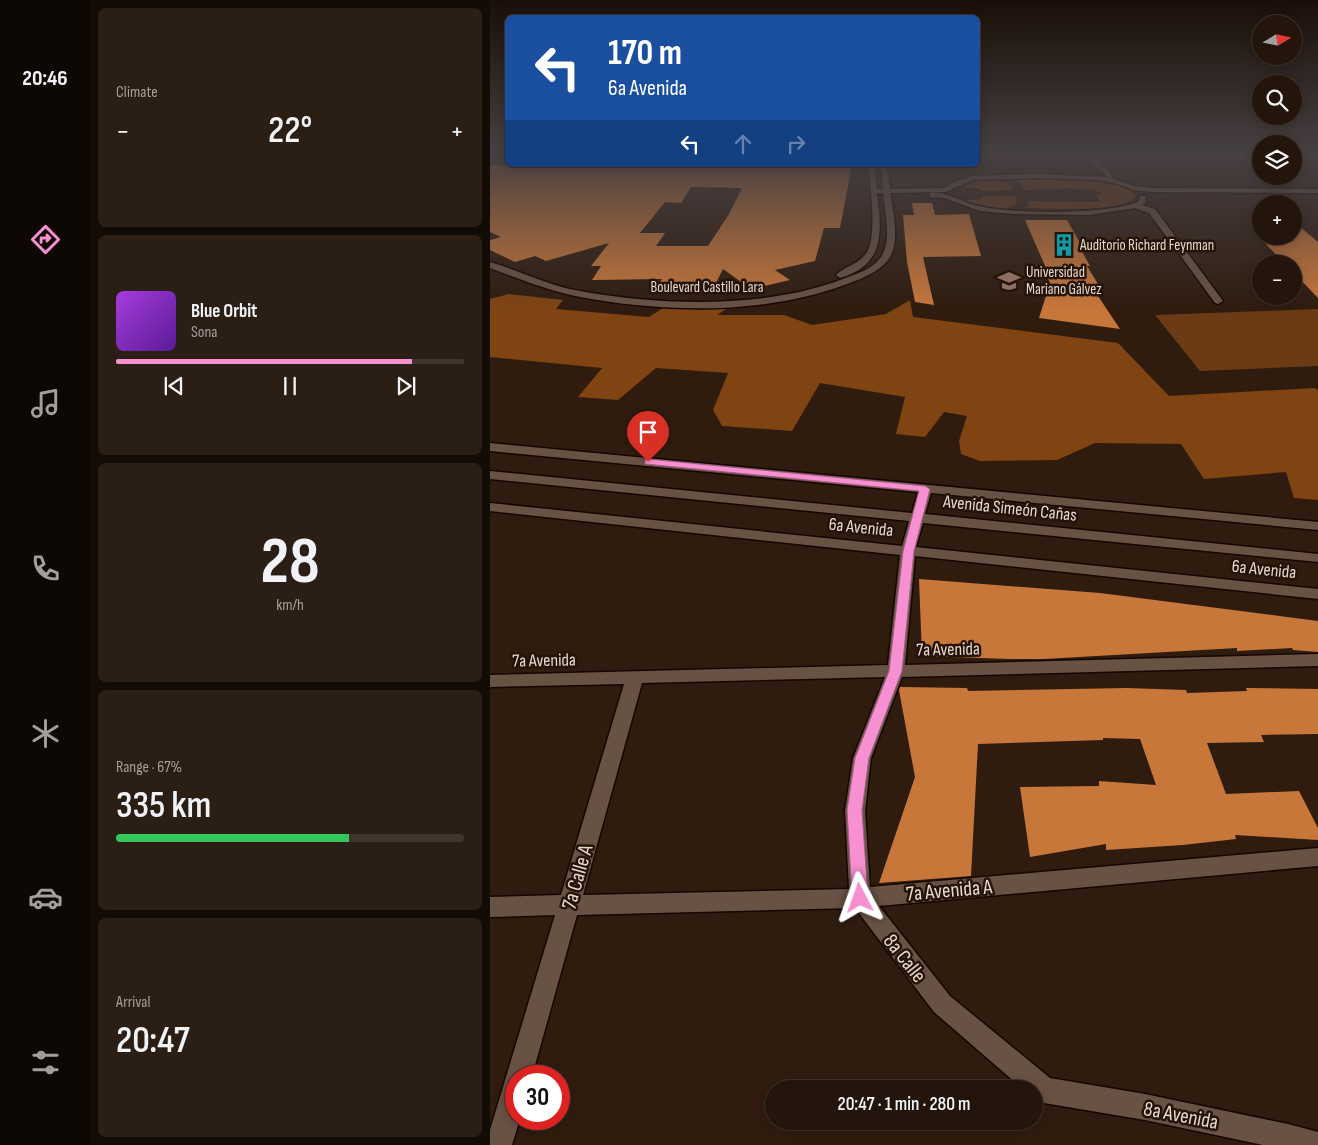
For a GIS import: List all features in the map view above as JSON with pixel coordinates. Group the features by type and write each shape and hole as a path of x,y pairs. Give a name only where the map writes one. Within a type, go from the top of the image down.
{"street":[{"path":"874,204 875,231 872,252 888,253 888,204"},
{"path":"967,204 991,211 1100,212 1134,207 1138,204"},
{"path":"1134,207 1153,215 1218,301"},
{"path":"875,215 889,214"},
{"path":"875,231 889,231"},
{"path":"1095,247 1178,246"},
{"name":"Boulevard Castillo Lara","path":"490,265 558,290 609,298 710,304 753,298 825,281 847,272 865,260 872,252"},
{"name":"Boulevard Castillo Lara","path":"526,268 574,284 598,289 669,295 775,300 827,289 870,271 883,261 888,253"},
{"path":"558,290 574,284"},
{"path":"490,447 1318,526"},
{"name":"Avenida Simeón Cañas","path":"490,475 1318,558"},
{"path":"860,898 855,810 862,758 896,671 908,551 925,489"},
{"name":"6a Avenida","path":"490,507 1318,594"},
{"name":"7a Avenida","path":"490,681 1318,660"},
{"name":"7a Calle A","path":"522,1065 635,677"},
{"name":"7a Avenida A","path":"490,907 860,898 1318,857"},
{"name":"8a Calle","path":"860,898 942,1004 1044,1090"},
{"name":"8a Avenida","path":"1044,1090 1146,1107 1288,1137 1316,1145"},
{"path":"499,1145 505,1125"}],"shaded area":[{"path":"976,204 1015,204 999,209"},
{"path":"1119,204 1083,209 1023,208 1029,205"},
{"path":"509,294 563,300 556,309 649,317 666,306 726,309 717,315 784,315 812,325 886,314 910,300 913,317 1118,343 1169,396 1315,388 1318,390 1318,500 1294,498 1286,472 1204,479 1181,444 1095,443 1057,460 980,461 961,454 959,441 967,416 944,412 925,437 896,434 905,397 820,383 792,431 722,426 713,410 728,373 656,368 618,400 578,397 602,368 490,357 490,299"},
{"path":"1318,309 1318,366 1200,371 1155,315"}],"building":[{"path":"490,204 663,204 640,233 665,233 656,246 708,246 734,204 844,204 840,228 824,228 815,261 775,270 790,280 751,289 723,269 711,293 686,293 689,287 657,287 662,279 592,280 601,266 591,266 609,243 546,261 535,256 515,262 490,250 490,240 501,237 490,232"},
{"path":"912,204 932,204 935,215 969,214 981,256 923,257 934,305 915,302 907,262 903,215 914,215"},
{"path":"1025,220 1067,220 1083,248 1080,248 1090,266 1087,266 1101,289 1094,290 1120,329 1039,318 1050,283 1043,268 1046,268"},
{"path":"1302,229 1318,242 1318,298 1302,281 1302,255 1276,255 1267,245 1302,245"},
{"path":"919,579 1100,593 1318,621 1318,652 1293,650 1292,648 1237,651 1237,648 1044,659 922,656"},
{"path":"900,687 967,688 968,691 1127,688 1186,690 1187,693 1247,691 1246,688 1318,689 1318,734 1261,735 1264,742 1207,743 1226,794 1299,791 1318,828 1318,840 1235,835 1236,839 1183,845 1106,850 1106,844 1030,857 1020,787 1099,786 1099,781 1156,785 1140,739 1103,738 1103,740 978,744 971,876 879,883 915,777"}],"place":[{"name":"Auditorio Richard Feynman","path":"1064,245"},
{"name":"Universidad Mariano Gálvez","path":"1009,281"}],"route":[{"path":"648,462 925,489 908,551 896,671 862,758 855,810 860,898"}]}
